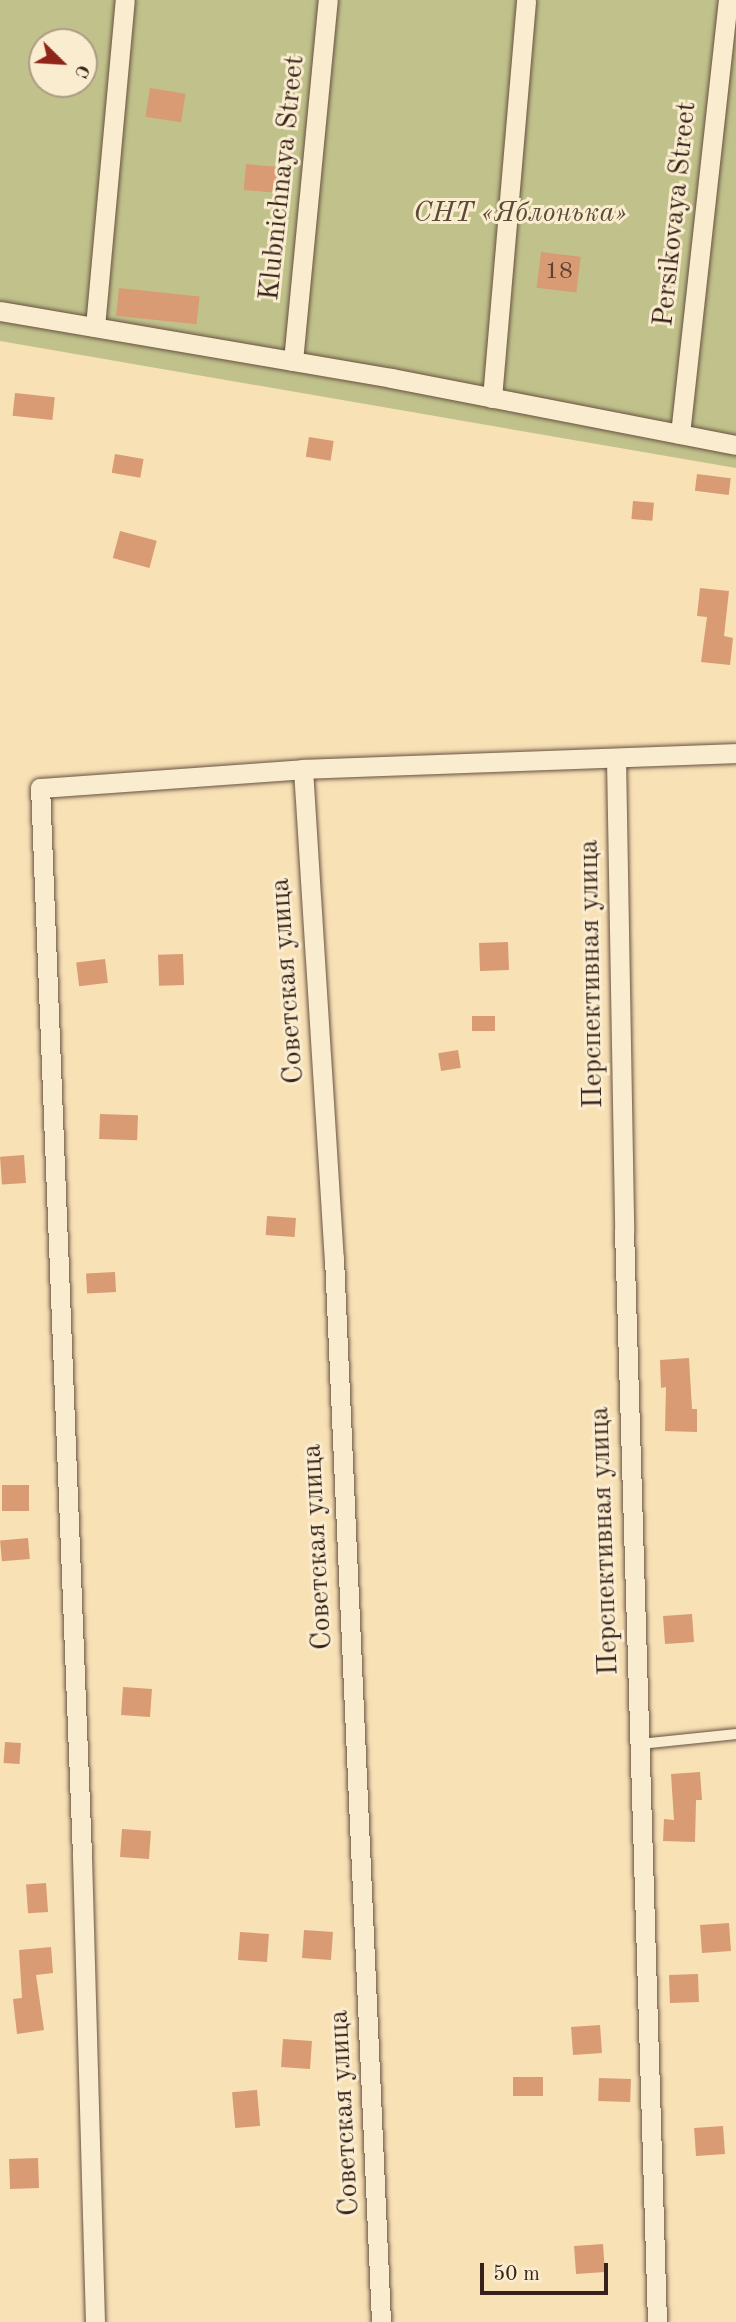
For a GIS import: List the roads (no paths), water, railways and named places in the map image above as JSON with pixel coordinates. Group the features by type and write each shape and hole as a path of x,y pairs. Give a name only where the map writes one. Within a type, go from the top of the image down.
{"street":[{"path":"95,327 125,0"},
{"name":"Klubnichnaya Street","path":"293,361 328,0"},
{"path":"492,398 526,0"},
{"name":"Persikovaya Street","path":"680,434 728,0"},
{"path":"0,311 293,361 736,445"},
{"path":"95,2322 82,1855 40,788 303,769 736,753"},
{"name":"Перспективная улица","path":"616,758 624,1216 657,2322"},
{"name":"Советская улица","path":"303,769 334,1258 381,2322"}],"lane":[{"path":"640,1744 736,1734"}],"park label":[{"name":"СНТ «Яблонька»","path":"520,214"}]}
